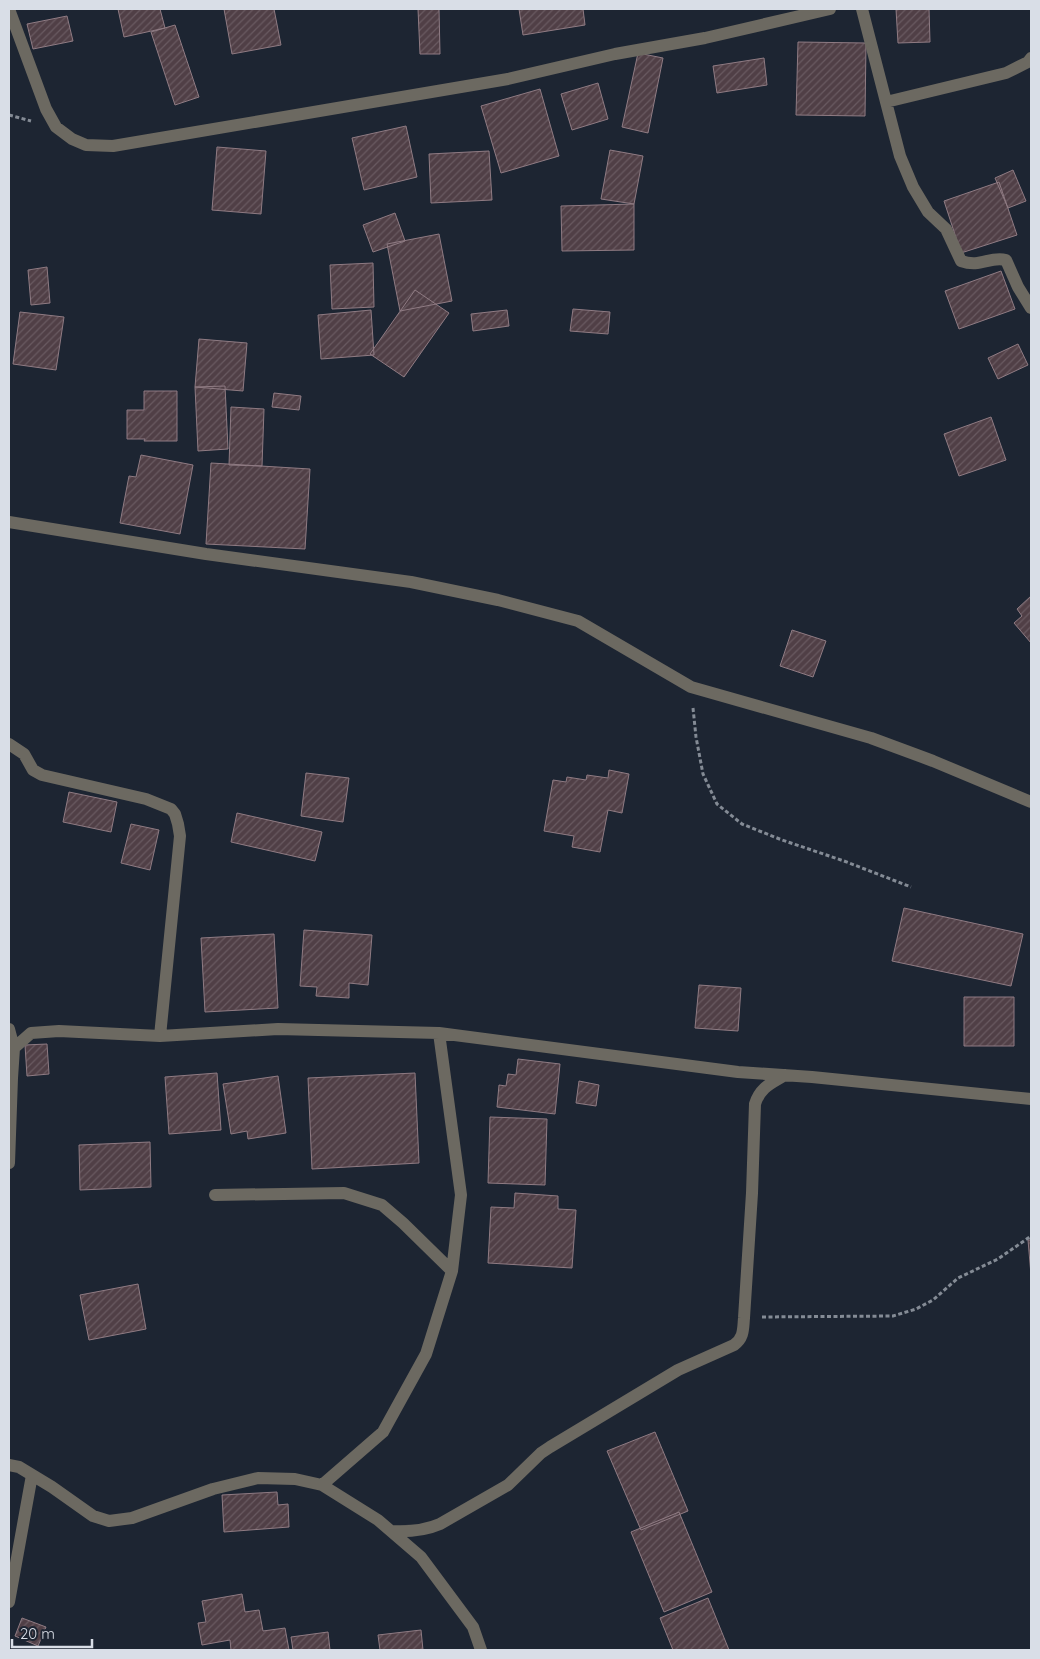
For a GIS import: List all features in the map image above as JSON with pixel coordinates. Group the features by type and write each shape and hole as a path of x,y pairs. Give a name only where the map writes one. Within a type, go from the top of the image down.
{"street":[{"path":"9,9 46,109 56,128 72,140 86,144 113,146 508,79 615,54 705,38 830,9"},
{"path":"862,9 900,156 913,187 928,212 946,229 961,261 971,264 985,263 997,258 1006,260 1018,288 1031,308"},
{"path":"886,102 1006,73 1028,62 1031,58"},
{"path":"9,522 206,554 411,582 498,600 578,621 691,687 871,738 933,761 1031,802"},
{"path":"9,744 24,754 33,770 42,775 146,800 171,809 175,814 180,836 160,1036"},
{"path":"9,1029 14,1048 9,1163"},
{"path":"14,1048 31,1033 59,1030 160,1036 278,1029 439,1033 738,1072 1031,1099"},
{"path":"322,1485 383,1432 426,1354 452,1270 461,1195 439,1033"},
{"path":"391,1531 413,1532 440,1524 508,1485 541,1453 678,1370 734,1345 742,1336 752,1193 755,1104 762,1089 785,1075"},
{"path":"215,1195 344,1193 382,1205 452,1270"},
{"path":"9,1465 19,1467 52,1487 93,1516 109,1521 132,1518 213,1490 258,1478 295,1479 322,1485 378,1520 421,1557 473,1627 482,1650"},
{"path":"9,1602 32,1475"}],"path":[{"path":"691,687 696,737 703,774 717,804 742,824 782,840 844,860 911,887"},
{"path":"744,1318 893,1316 916,1309 933,1300 958,1278 998,1259 1031,1236"}],"building":[{"path":"118,9 160,9 165,28 124,37"},
{"path":"224,9 274,9 281,45 232,54"},
{"path":"418,9 439,9 440,54 420,54"},
{"path":"519,9 583,9 585,25 523,35"},
{"path":"896,9 929,9 930,42 898,43"},
{"path":"67,16 73,41 33,49 27,24"},
{"path":"175,25 199,97 175,105 151,32"},
{"path":"798,42 866,43 865,116 796,115"},
{"path":"638,53 663,58 648,133 622,127"},
{"path":"764,58 767,85 717,93 713,66"},
{"path":"598,83 608,119 572,130 561,94"},
{"path":"540,89 559,156 501,173 481,106"},
{"path":"406,126 417,177 364,190 352,138"},
{"path":"217,147 266,151 261,214 212,210"},
{"path":"610,150 643,156 634,204 601,199"},
{"path":"489,151 492,200 431,203 429,154"},
{"path":"1013,170 1026,201 1008,208 995,178"},
{"path":"999,182 1017,235 961,253 944,201"},
{"path":"634,204 634,250 562,251 561,206"},
{"path":"395,213 405,241 373,252 363,225"},
{"path":"439,234 452,301 400,311 387,244"},
{"path":"373,263 374,307 332,309 330,265"},
{"path":"47,267 50,303 31,305 28,270"},
{"path":"1001,271 1015,309 959,329 945,291"},
{"path":"415,290 449,313 404,377 370,354"},
{"path":"573,309 610,312 608,334 570,331"},
{"path":"371,310 374,355 321,359 318,315"},
{"path":"507,310 509,326 473,331 471,314"},
{"path":"20,312 64,317 56,370 13,364"},
{"path":"199,339 247,343 243,391 195,387"},
{"path":"1018,344 1028,365 998,379 988,358"},
{"path":"225,386 228,449 198,451 195,387"},
{"path":"144,391 177,391 177,441 127,439 127,410 144,410"},
{"path":"274,393 301,396 299,410 272,407"},
{"path":"231,407 264,409 262,466 229,465"},
{"path":"991,417 1006,460 959,476 944,434"},
{"path":"141,455 193,465 180,534 120,523 129,476 136,477"},
{"path":"211,463 310,469 305,549 206,544"},
{"path":"1031,596 1031,643 1014,623 1022,616 1017,609"},
{"path":"792,630 826,641 813,677 780,666"},
{"path":"609,770 629,774 622,813 608,810 600,852 572,847 574,836 544,831 553,780 566,782 567,777 586,780 587,775 608,778"},
{"path":"306,773 349,778 343,822 301,816"},
{"path":"69,792 117,802 111,832 63,822"},
{"path":"237,813 322,832 315,861 231,842"},
{"path":"131,824 159,830 150,870 121,863"},
{"path":"904,908 1023,934 1011,986 892,961"},
{"path":"304,930 372,935 368,985 349,983 349,998 316,996 317,987 300,986"},
{"path":"274,934 278,1008 205,1012 201,938"},
{"path":"699,985 741,988 738,1031 695,1028"},
{"path":"964,997 1014,997 1014,1046 964,1046"},
{"path":"47,1044 49,1074 27,1076 25,1045"},
{"path":"518,1059 560,1064 555,1114 497,1107 499,1085 506,1086 508,1074 516,1075"},
{"path":"217,1073 221,1130 169,1134 165,1077"},
{"path":"415,1073 419,1163 312,1169 308,1078"},
{"path":"278,1076 286,1133 248,1139 247,1131 231,1134 223,1084"},
{"path":"579,1081 599,1085 596,1106 576,1103"},
{"path":"490,1117 547,1119 545,1185 488,1183"},
{"path":"150,1142 151,1187 80,1190 79,1145"},
{"path":"515,1193 558,1196 558,1209 576,1210 572,1268 488,1263 491,1207 514,1208"},
{"path":"1028,1240 1031,1240 1031,1275"},
{"path":"138,1284 146,1329 89,1340 80,1295"},
{"path":"655,1432 688,1511 641,1530 607,1451"},
{"path":"277,1492 278,1505 288,1504 289,1527 224,1532 222,1495"},
{"path":"679,1512 712,1592 664,1612 631,1532"},
{"path":"242,1594 245,1612 259,1610 263,1631 285,1628 289,1650 231,1650 230,1640 202,1645 198,1623 206,1622 202,1601"},
{"path":"708,1598 729,1650 673,1650 660,1618"},
{"path":"22,1618 46,1627 38,1646 15,1636"},
{"path":"421,1630 423,1650 380,1650 378,1635"},
{"path":"328,1632 330,1650 293,1650 291,1637"}]}
